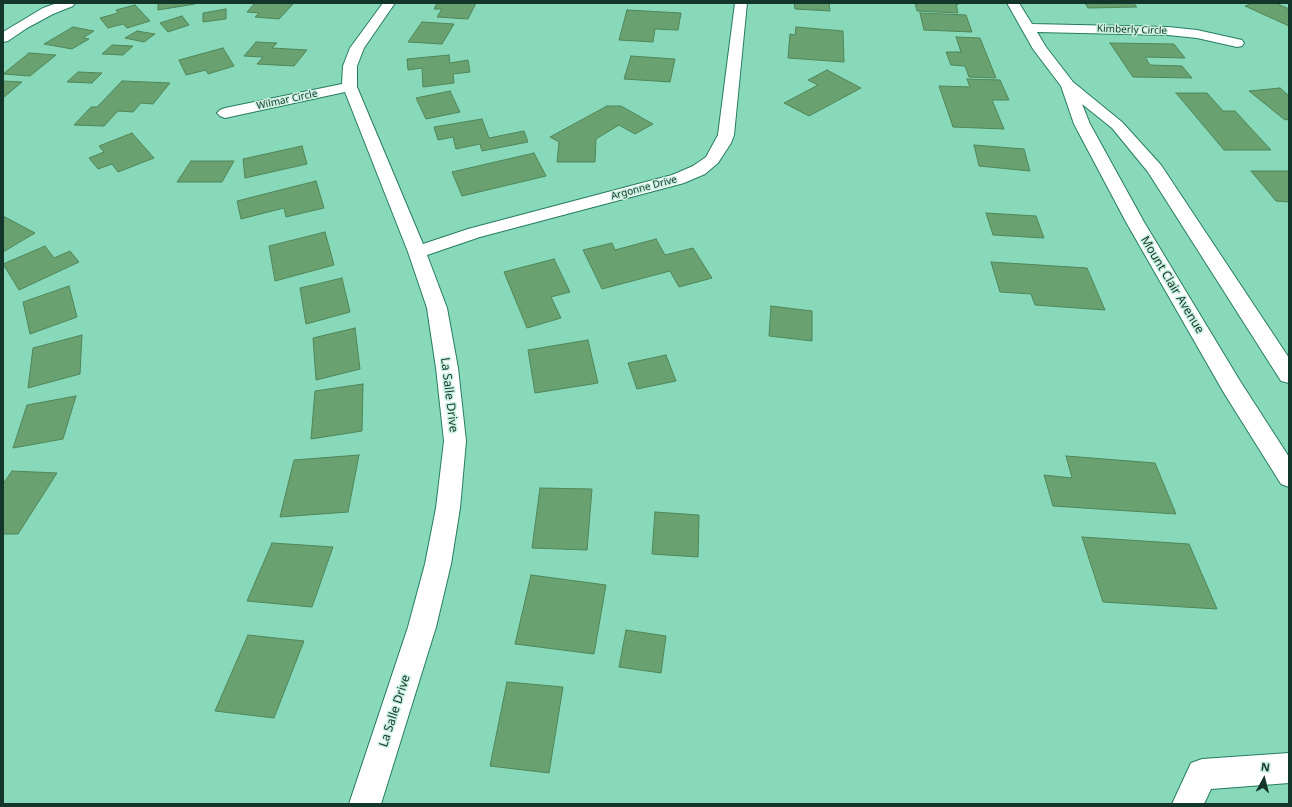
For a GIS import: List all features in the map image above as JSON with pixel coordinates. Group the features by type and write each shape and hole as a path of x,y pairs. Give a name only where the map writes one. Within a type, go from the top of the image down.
{"street":[{"path":"3,38 22,25 48,11 69,3"},
{"name":"La Salle Drive","path":"365,804 426,613 438,564 448,508 455,441 447,368 437,308 417,252 350,87 350,66 357,48 389,3"},
{"name":"Argonne Drive","path":"417,252 474,233 678,179 699,170 706,165 724,143 726,135 741,3"},
{"name":"Mount Clair Avenue","path":"1012,3 1040,49 1068,85 1117,125 1155,169 1289,375"},
{"name":"Kimberly Circle","path":"1027,28 1168,31 1196,34 1237,43"},
{"name":"Mount Clair Avenue","path":"1068,85 1082,124 1135,222 1232,387 1289,477"},
{"name":"Wilmar Circle","path":"225,113 350,87"},
{"path":"1188,804 1202,774 1289,768"}],"building":[{"path":"158,3 195,3 195,4 158,10"},
{"path":"255,3 294,3 279,19 255,17 259,13 247,12"},
{"path":"437,3 476,3 468,19 437,17 442,9 434,9"},
{"path":"794,3 829,3 830,11 795,9"},
{"path":"915,3 957,3 958,13 917,11"},
{"path":"1085,3 1133,3 1137,7 1088,8"},
{"path":"1254,3 1276,3 1289,9 1289,26 1245,6"},
{"path":"135,5 150,21 127,28 123,24 108,28 100,18 118,13 116,10"},
{"path":"226,9 226,19 203,22 203,13"},
{"path":"627,10 681,13 678,30 655,29 653,42 619,40"},
{"path":"920,13 966,15 972,32 924,30"},
{"path":"182,16 189,25 168,32 160,23"},
{"path":"422,22 454,24 442,44 408,42"},
{"path":"73,27 94,31 83,38 89,39 72,49 44,44"},
{"path":"796,27 843,31 844,62 788,58 790,34 795,35"},
{"path":"137,31 155,34 144,42 125,38"},
{"path":"956,37 980,38 996,78 969,77 965,66 951,65 946,52 961,52"},
{"path":"256,42 277,43 272,48 307,50 294,66 257,64 263,57 244,56"},
{"path":"1110,43 1174,44 1185,58 1145,57 1150,65 1182,66 1192,78 1133,77"},
{"path":"112,45 133,46 123,55 102,54"},
{"path":"223,48 234,66 208,74 206,70 186,75 179,60"},
{"path":"29,53 56,55 30,76 3,74"},
{"path":"449,55 450,63 468,60 470,72 453,74 454,83 423,87 422,68 408,70 407,59"},
{"path":"631,56 675,59 670,82 624,79"},
{"path":"827,70 861,88 809,116 784,103 818,85 808,80"},
{"path":"78,72 102,73 92,83 67,82"},
{"path":"967,79 1000,80 1009,100 992,100 1004,129 953,127 939,86 970,87"},
{"path":"3,81 22,82 3,98"},
{"path":"122,81 170,83 153,104 141,103 133,112 118,111 104,126 74,125 91,107 97,107"},
{"path":"1280,88 1289,96 1289,119 1285,120 1249,91"},
{"path":"450,91 460,112 426,119 416,98"},
{"path":"1176,93 1207,93 1223,111 1235,111 1271,150 1224,150"},
{"path":"607,106 621,106 653,124 635,134 619,125 596,139 595,162 557,162 559,142 550,137"},
{"path":"482,119 489,138 524,131 528,142 482,151 480,144 456,149 453,137 438,140 434,127"},
{"path":"132,133 154,158 118,172 112,164 98,169 89,158 104,152 99,146"},
{"path":"974,145 1024,149 1030,171 979,166"},
{"path":"302,146 307,164 245,178 243,159"},
{"path":"534,153 546,176 462,196 452,172"},
{"path":"191,161 234,161 222,182 177,182"},
{"path":"1251,171 1289,171 1289,202 1276,201"},
{"path":"316,181 324,208 286,217 284,208 241,219 237,201"},
{"path":"986,213 1036,216 1044,238 993,235"},
{"path":"5,217 35,233 3,252 3,219"},
{"path":"325,232 334,265 275,281 269,246"},
{"path":"656,239 665,255 693,248 712,278 679,287 670,271 602,289 583,250 612,243 615,250"},
{"path":"45,246 54,258 70,251 79,262 19,290 3,264"},
{"path":"554,259 570,292 551,297 561,318 527,328 504,272"},
{"path":"991,262 1087,268 1105,310 1035,305 1031,294 1000,292"},
{"path":"342,278 350,312 306,324 300,288"},
{"path":"69,286 77,317 30,334 23,302"},
{"path":"771,306 812,311 812,341 769,336"},
{"path":"355,328 360,369 316,380 313,338"},
{"path":"82,335 80,374 28,388 33,348"},
{"path":"588,340 598,383 535,393 528,350"},
{"path":"666,355 676,381 637,389 628,363"},
{"path":"363,384 362,431 311,439 315,391"},
{"path":"76,396 63,439 13,448 27,405"},
{"path":"359,455 348,512 280,517 294,460"},
{"path":"1066,456 1155,463 1176,514 1053,506 1044,475 1072,478"},
{"path":"12,471 57,473 18,534 3,534 3,484"},
{"path":"540,488 592,489 587,550 532,548"},
{"path":"655,512 699,515 698,557 652,554"},
{"path":"1082,537 1189,544 1217,609 1103,602"},
{"path":"272,543 333,547 312,607 247,601"},
{"path":"531,575 606,585 594,654 515,644"},
{"path":"626,630 666,636 661,673 619,667"},
{"path":"248,635 304,641 274,718 215,711"},
{"path":"507,682 563,687 549,773 490,766"}]}
